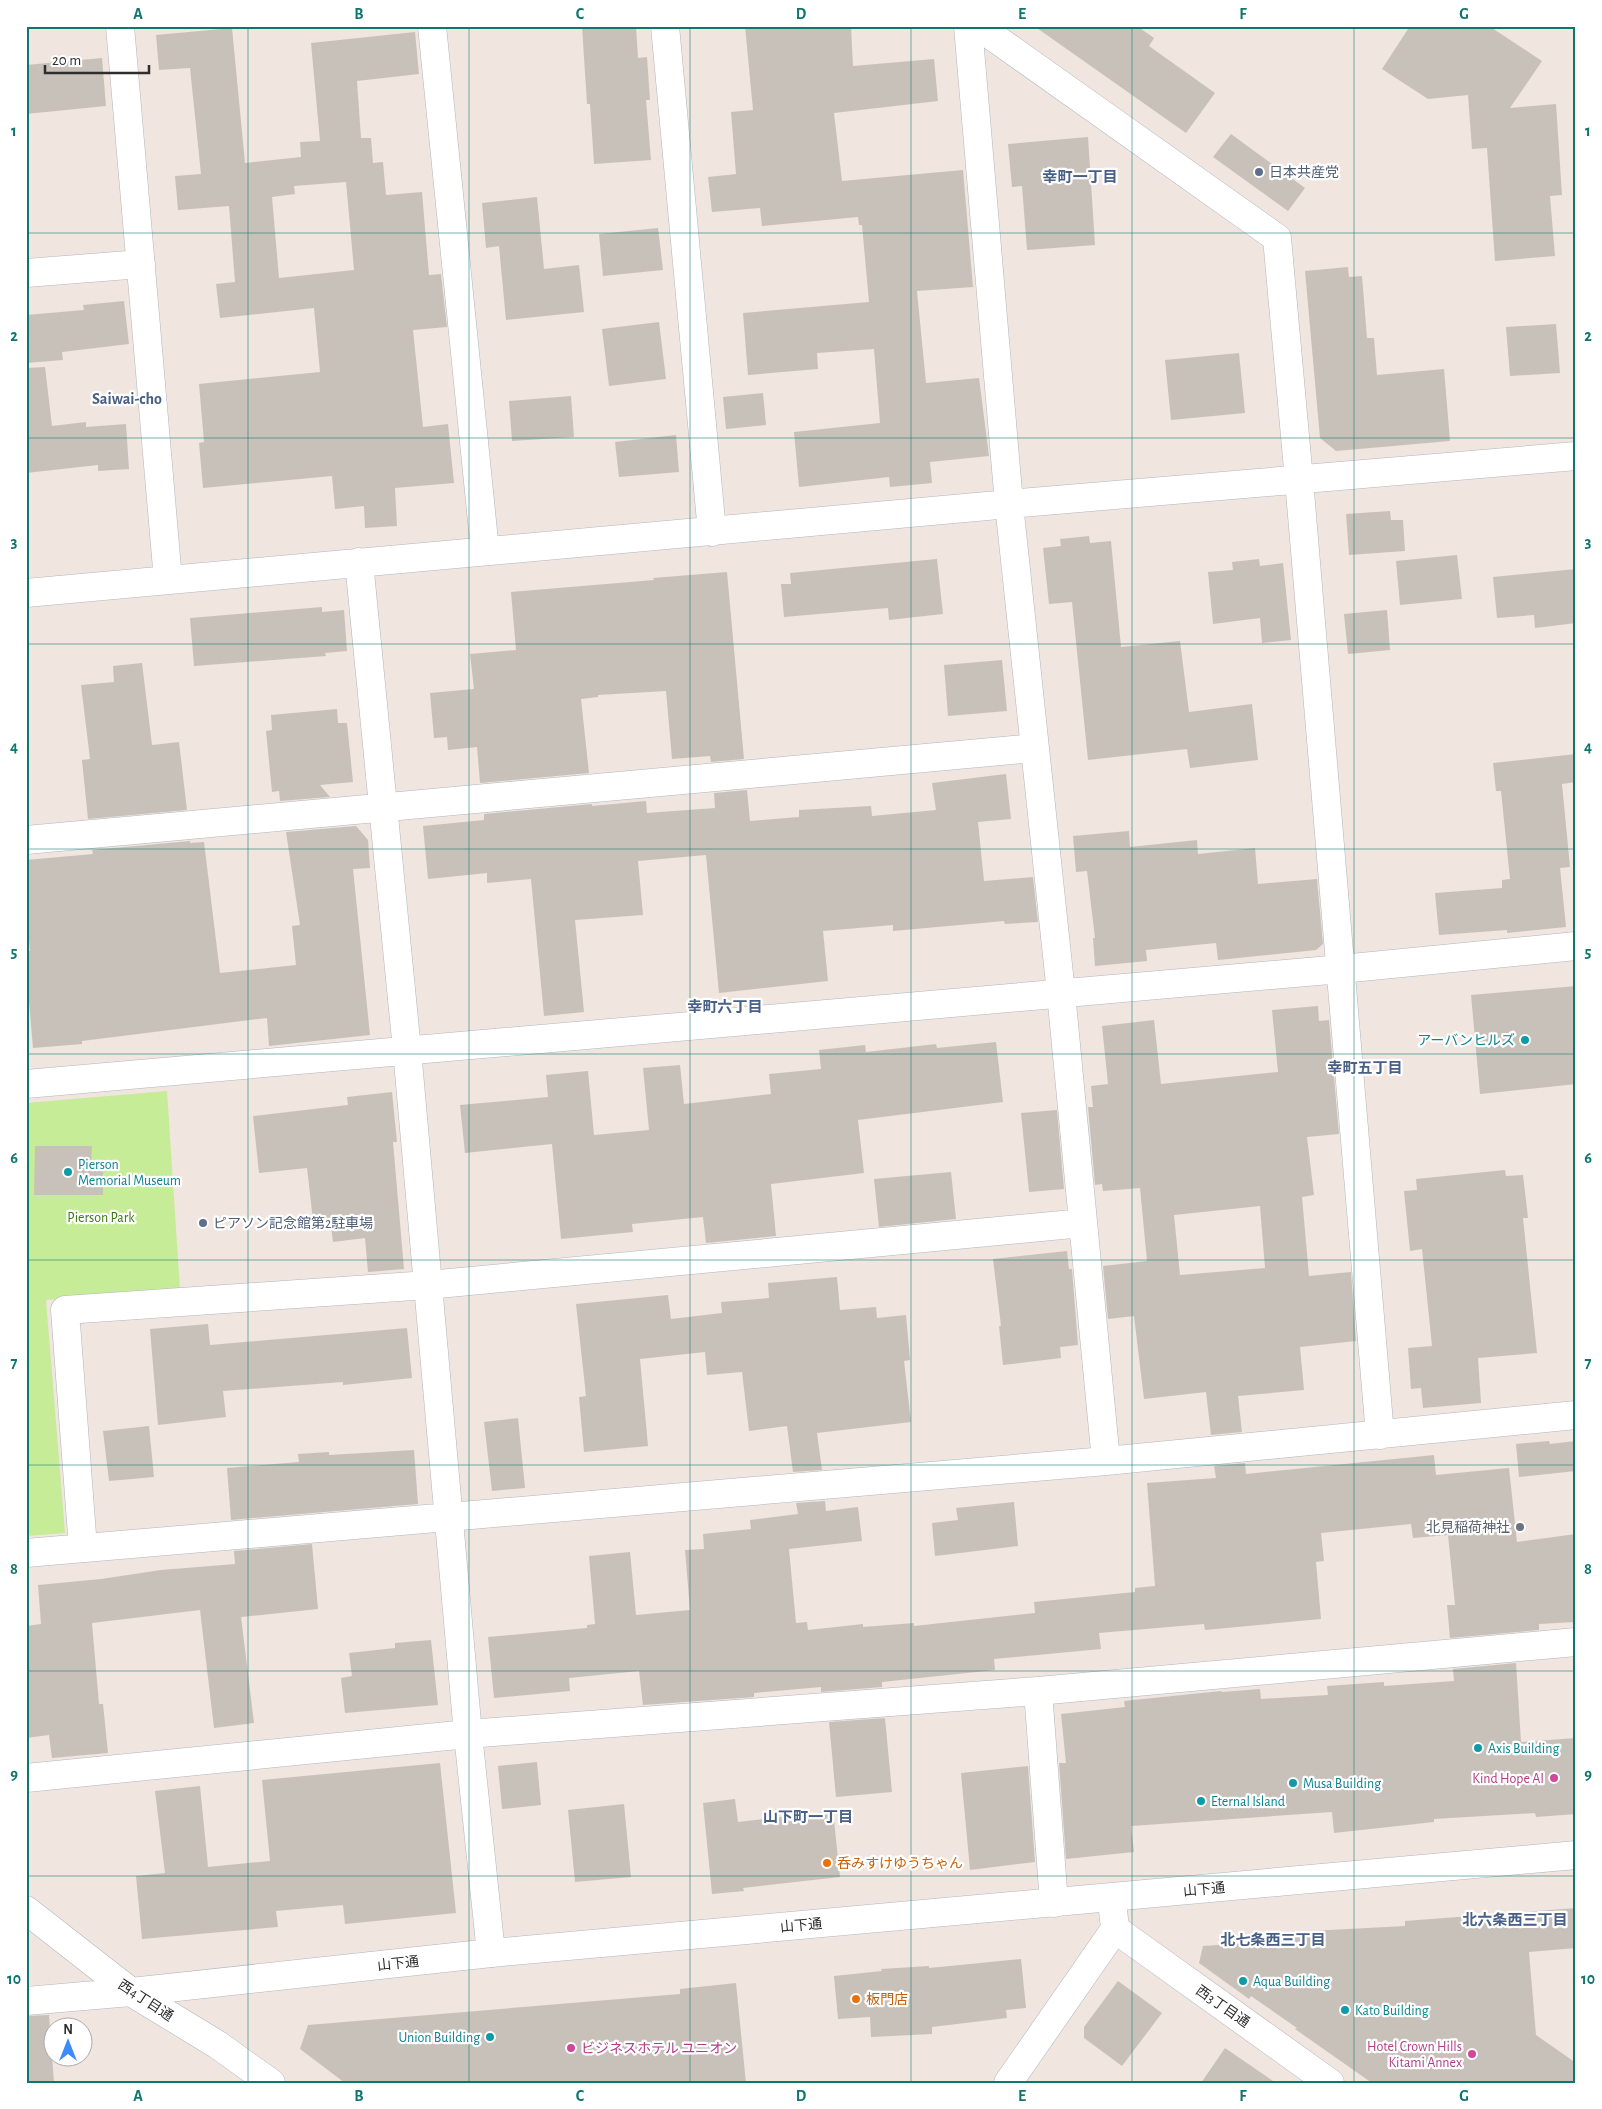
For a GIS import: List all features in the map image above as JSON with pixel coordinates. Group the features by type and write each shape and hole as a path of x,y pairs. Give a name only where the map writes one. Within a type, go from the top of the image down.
{"street":[{"path":"120,26 168,580"},
{"path":"432,26 485,551"},
{"path":"665,26 712,532"},
{"path":"968,26 1008,504 1061,993 1106,1461"},
{"path":"978,26 1277,238 1380,1435"},
{"path":"26,273 141,264"},
{"path":"26,593 1008,504 1576,456"},
{"path":"359,562 407,1050 468,1734 491,1953"},
{"path":"26,840 1035,748"},
{"path":"26,1084 1341,970 1576,946"},
{"path":"82,1548 64,1310 428,1285 1083,1223"},
{"path":"26,1552 448,1518 1106,1461 1576,1415"},
{"path":"26,1778 468,1734 1038,1691 1576,1642"},
{"path":"1038,1691 1054,1903"},
{"name":"山下通","path":"26,2001 131,1992 491,1953 1576,1855"},
{"path":"1008,2083 1115,1929 1111,1898"},
{"name":"西4丁目通","path":"26,1910 131,1992 218,2045 271,2083"},
{"name":"西3丁目通","path":"1115,1929 1330,2083"}],"green space":[{"name":"Pierson Park","path":"167,1091 180,1290 46,1300 65,1533 26,1536 26,1103"}],"building":[{"path":"582,26 636,26 638,58 647,57 650,100 646,100 651,160 594,164 590,104 587,104"},
{"path":"745,26 851,26 853,66 934,59 938,101 834,113 842,181 963,170 973,287 917,291 926,383 979,378 989,456 930,462 932,483 890,487 889,477 799,487 794,432 880,423 874,349 817,353 818,369 748,375 743,313 869,302 862,225 859,225 858,217 762,226 760,208 712,212 708,177 736,174 731,112 753,110"},
{"path":"1034,26 1137,26 1154,38 1149,46 1215,93 1186,133"},
{"path":"1410,26 1489,26 1542,61 1510,108 1556,104 1562,195 1550,196 1555,256 1495,261 1487,148 1472,149 1468,95 1428,99 1382,69"},
{"path":"232,28 245,163 301,157 300,142 320,141 311,43 415,32 419,74 357,81 361,138 371,138 373,163 383,162 386,195 422,192 429,275 441,274 447,327 413,330 423,427 448,424 454,483 395,488 397,526 365,528 364,506 335,509 332,476 203,488 199,443 204,442 199,384 320,372 314,308 220,318 216,284 235,282 229,206 178,210 175,176 201,174 190,68 159,70 156,35","holes":["346,182 354,270 279,278 272,197 295,194 294,186"]},
{"path":"102,58 106,106 26,114 26,65"},
{"name":"日本共産党","path":"1231,134 1305,188 1288,211 1213,157"},
{"path":"1088,137 1095,245 1027,250 1022,186 1012,187 1008,144"},
{"path":"537,197 544,269 579,265 584,312 506,320 499,246 486,248 482,203"},
{"path":"658,228 663,270 603,276 599,234"},
{"path":"1348,267 1349,277 1362,276 1367,338 1374,338 1377,375 1444,369 1450,441 1336,451 1320,438 1305,271"},
{"path":"124,301 129,344 62,352 63,360 26,363 26,315 84,310 83,305"},
{"path":"659,322 666,379 609,386 602,329"},
{"path":"1556,324 1560,373 1510,376 1506,327"},
{"path":"1239,353 1245,413 1171,420 1165,360"},
{"path":"45,367 52,426 86,422 86,427 126,424 129,469 98,471 98,465 26,473 26,368"},
{"path":"763,393 766,425 726,429 723,397"},
{"path":"571,396 574,437 512,441 509,401"},
{"path":"676,435 679,472 619,477 615,442"},
{"path":"1390,511 1391,520 1403,520 1405,551 1349,555 1346,514"},
{"path":"1089,536 1090,543 1111,541 1121,647 1180,641 1189,712 1252,704 1258,760 1190,768 1187,749 1088,760 1072,602 1049,604 1043,548 1061,546 1060,539"},
{"path":"1457,555 1462,599 1400,605 1396,561"},
{"path":"937,559 943,614 889,620 888,608 784,617 781,584 791,584 790,573"},
{"path":"1259,559 1260,566 1283,563 1291,640 1262,643 1260,618 1213,624 1208,572 1233,570 1232,562"},
{"path":"1576,569 1576,623 1535,628 1534,615 1497,618 1493,577"},
{"path":"727,572 744,759 711,762 710,756 672,759 666,691 598,695 598,697 581,699 589,773 480,783 477,747 448,750 447,737 434,738 430,693 474,689 470,654 516,650 511,592"},
{"path":"322,607 322,612 344,610 347,651 325,653 326,656 194,666 190,618"},
{"path":"1387,610 1390,650 1348,654 1344,614"},
{"path":"1002,660 1007,711 948,716 944,665"},
{"path":"142,663 152,745 179,742 187,810 88,819 82,760 90,759 81,685 114,682 113,666"},
{"path":"337,709 338,723 347,723 353,782 320,785 330,797 280,801 279,791 272,792 266,731 272,730 271,715"},
{"path":"1576,754 1576,782 1562,784 1570,867 1560,868 1566,927 1507,933 1507,930 1439,935 1435,893 1502,888 1502,880 1510,879 1501,791 1496,791 1493,763"},
{"path":"1006,774 1011,819 978,822 984,881 1033,877 1038,922 1005,924 1004,921 893,931 893,925 823,931 828,981 719,993 706,855 638,861 643,915 575,920 584,1012 544,1016 531,879 487,883 487,873 428,879 423,826 484,820 484,814 646,801 647,813 715,808 714,793 747,790 750,821 799,817 799,810 871,806 872,816 936,810 932,783"},
{"path":"356,826 368,840 370,868 353,869 370,1035 269,1046 267,1018 82,1041 82,1044 33,1048 26,967 26,951 30,951 26,910 26,860 93,854 92,850 190,841 190,843 204,842 220,973 296,965 292,926 300,925 286,832"},
{"path":"1129,831 1130,847 1197,840 1198,854 1255,848 1258,884 1317,879 1323,944 1316,950 1218,960 1216,943 1146,950 1147,961 1095,966 1093,938 1095,938 1087,871 1076,872 1073,836"},
{"name":"アーバンヒルズ","path":"1576,986 1576,1084 1480,1094 1471,995"},
{"path":"1318,1006 1319,1021 1329,1020 1339,1134 1307,1137 1314,1195 1302,1197 1309,1276 1351,1272 1356,1341 1300,1347 1304,1390 1238,1396 1242,1432 1211,1435 1206,1392 1144,1399 1134,1316 1108,1319 1103,1266 1147,1261 1140,1188 1103,1191 1102,1184 1095,1185 1088,1107 1093,1107 1091,1086 1108,1084 1102,1026 1154,1020 1161,1084 1278,1072 1272,1010","holes":["1260,1206 1265,1268 1180,1275 1174,1215"]},
{"path":"996,1042 1003,1102 858,1120 864,1173 771,1184 776,1236 706,1243 703,1217 632,1224 633,1232 561,1239 552,1144 465,1153 460,1105 548,1097 546,1075 588,1071 594,1135 649,1130 643,1068 680,1065 684,1104 771,1094 769,1074 821,1069 819,1050 865,1045 866,1052 936,1044 937,1048"},
{"path":"392,1092 397,1142 393,1142 404,1269 368,1272 365,1238 333,1242 331,1226 314,1229 307,1168 259,1173 253,1116 348,1105 347,1097"},
{"path":"1057,1110 1064,1189 1029,1192 1021,1113"},
{"path":"35,1146 92,1146 91,1165 103,1166 103,1195 34,1195"},
{"path":"1505,1170 1506,1176 1523,1175 1528,1218 1523,1218 1537,1353 1478,1358 1481,1403 1423,1408 1421,1388 1411,1389 1408,1348 1432,1346 1422,1249 1410,1251 1404,1191 1417,1190 1416,1179"},
{"path":"951,1172 956,1219 879,1227 874,1179"},
{"path":"1067,1251 1069,1269 1072,1269 1078,1345 1060,1347 1061,1358 1003,1365 999,1326 1001,1326 993,1259"},
{"path":"837,1277 840,1310 876,1307 877,1318 906,1315 910,1360 904,1361 911,1422 817,1433 822,1470 793,1472 787,1426 749,1431 742,1372 707,1375 705,1352 640,1359 648,1446 584,1452 579,1397 586,1396 576,1304 668,1295 671,1319 722,1313 721,1302 769,1298 768,1283"},
{"path":"208,1324 210,1345 407,1328 412,1378 343,1385 343,1382 223,1391 226,1417 158,1425 150,1329"},
{"path":"518,1418 525,1488 492,1491 484,1422"},
{"path":"149,1426 154,1477 109,1481 103,1431"},
{"path":"1549,1441 1550,1444 1576,1441 1576,1471 1519,1477 1516,1444"},
{"path":"414,1450 418,1504 231,1520 227,1468 299,1462 298,1454 329,1452 329,1455"},
{"path":"1434,1455 1436,1475 1509,1468 1517,1542 1576,1534 1576,1622 1539,1624 1539,1630 1450,1638 1447,1605 1455,1605 1448,1535 1413,1538 1411,1524 1321,1533 1324,1561 1316,1562 1321,1619 1205,1630 1204,1624 1099,1633 1101,1649 994,1659 995,1670 882,1682 882,1687 821,1692 821,1687 754,1693 754,1697 643,1705 639,1671 569,1678 570,1691 494,1698 488,1637 587,1628 587,1625 595,1624 589,1556 630,1552 636,1615 690,1610 685,1550 704,1549 703,1534 751,1529 750,1520 798,1514 796,1503 825,1501 826,1511 858,1507 862,1541 789,1549 796,1623 807,1622 808,1630 863,1624 863,1627 914,1623 914,1626 1035,1613 1034,1602 1135,1592 1135,1588 1155,1586 1147,1483 1216,1478 1214,1466 1245,1463 1246,1474"},
{"path":"1014,1502 1018,1546 935,1556 932,1523 958,1520 956,1508"},
{"path":"312,1544 318,1609 241,1617 254,1723 214,1728 200,1610 92,1623 99,1704 103,1704 108,1753 52,1758 49,1735 26,1738 26,1626 41,1624 38,1585 101,1579 161,1570 235,1564 234,1551"},
{"path":"431,1640 438,1705 345,1713 341,1678 352,1676 349,1653 395,1648 395,1643"},
{"path":"1516,1663 1521,1742 1576,1738 1576,1814 1536,1817 1535,1813 1434,1819 1434,1822 1334,1833 1332,1812 1131,1826 1134,1852 1066,1859 1059,1763 1066,1763 1061,1714 1125,1707 1124,1701 1221,1691 1260,1689 1261,1699 1328,1695 1327,1686 1384,1682 1384,1686 1454,1681 1453,1669"},
{"path":"885,1718 892,1792 836,1797 829,1722"},
{"path":"537,1762 541,1805 502,1809 498,1766"},
{"path":"440,1763 456,1913 345,1924 343,1905 276,1911 278,1927 142,1939 136,1876 165,1873 155,1791 200,1786 208,1867 270,1861 262,1780"},
{"path":"1028,1766 1035,1862 970,1870 961,1773"},
{"path":"735,1799 738,1822 833,1811 840,1877 743,1888 744,1891 712,1894 703,1803"},
{"path":"624,1804 631,1877 575,1882 568,1810"},
{"path":"1576,1908 1576,1948 1529,1952 1536,2035 1576,2063 1576,2083 1372,2083 1251,1996 1249,1999 1199,1963 1203,1946 1292,1940 1291,1932 1405,1926 1405,1921"},
{"path":"1021,1959 1026,2008 1006,2010 1007,2018 932,2027 932,2034 871,2037 870,2017 838,2019 834,1976 882,1971 881,1969 929,1966 929,1968"},
{"path":"1118,1981 1162,2013 1122,2066 1084,2038 1084,2027"},
{"name":"Union Building","path":"736,1983 746,2083 345,2083 300,2049 308,2025 680,1994 680,1989"},
{"path":"49,2015 42,2016 42,2066 53,2066 54,2083 26,2083 26,2016"},
{"path":"1225,2048 1276,2083 1201,2083"}],"place":[{"name":"日本共産党","path":"1259,172"},
{"name":"アーバンヒルズ","path":"1525,1040"},
{"name":"Pierson Memorial Museum","path":"68,1172"},
{"name":"ピアソン記念館第2駐車場","path":"203,1223"},
{"name":"北見稲荷神社","path":"1520,1527"},
{"name":"Axis Building","path":"1478,1748"},
{"name":"Kind Hope AI","path":"1554,1778"},
{"name":"Musa Building","path":"1293,1783"},
{"name":"Eternal Island","path":"1201,1801"},
{"name":"呑みすけゆうちゃん","path":"827,1863"},
{"name":"Aqua Building","path":"1243,1981"},
{"name":"板門店","path":"856,1999"},
{"name":"Kato Building","path":"1345,2010"},
{"name":"Union Building","path":"490,2037"},
{"name":"ビジネスホテル ユニオン","path":"571,2048"},
{"name":"Hotel Crown Hills Kitami Annex","path":"1472,2054"}],"district":[{"name":"幸町一丁目","path":"1080,177"},
{"name":"Saiwai-cho","path":"127,398"},
{"name":"幸町六丁目","path":"725,1007"},
{"name":"幸町五丁目","path":"1365,1068"},
{"name":"山下町一丁目","path":"808,1817"},
{"name":"北六条西三丁目","path":"1515,1920"},
{"name":"北七条西三丁目","path":"1273,1940"}]}
